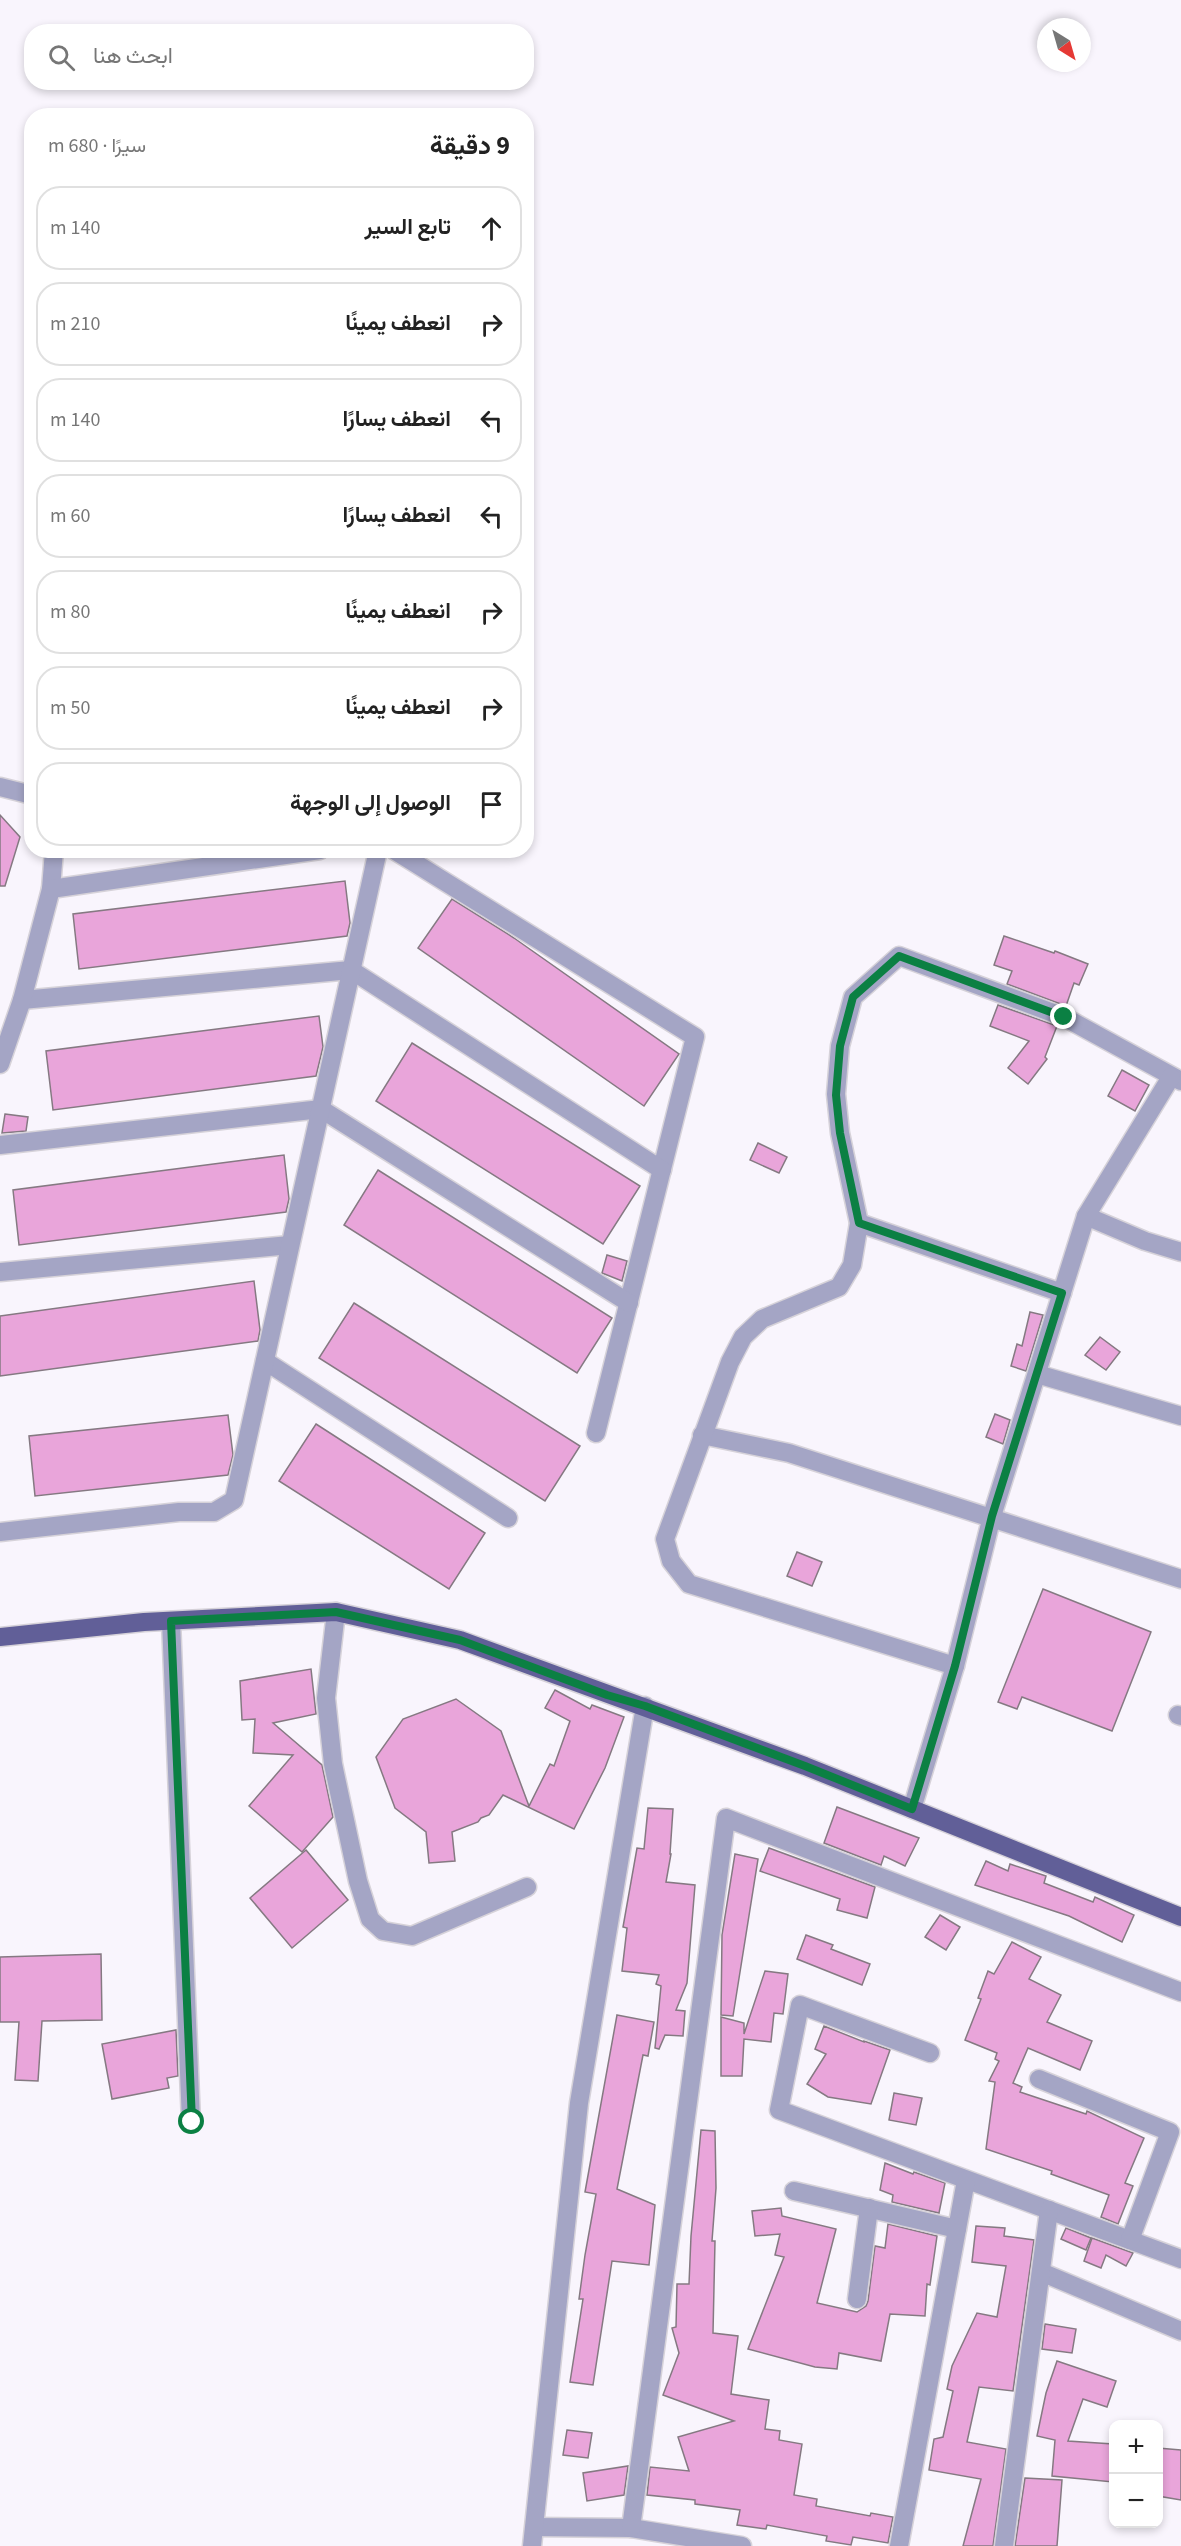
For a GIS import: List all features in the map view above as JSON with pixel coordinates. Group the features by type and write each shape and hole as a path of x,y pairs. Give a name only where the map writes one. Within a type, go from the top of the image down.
{"main road":[{"path":"0,1637 144,1622 336,1612 460,1640 805,1766 1181,1917"}],"street":[{"path":"0,787 24,793"},
{"path":"0,1064 22,1000 51,889 53,858"},
{"path":"51,889 265,858"},
{"path":"0,1532 179,1512 214,1512 234,1500 376,858"},
{"path":"407,858 695,1037 596,1433"},
{"path":"912,1809 955,1666 992,1516 1086,1216 1176,1079 1064,1017 899,956 853,997 840,1046 836,1095 840,1133 859,1223 852,1265 839,1287 762,1318 743,1337 730,1362 665,1539 671,1561 689,1584 955,1666"},
{"path":"22,1000 351,970 662,1170"},
{"path":"0,1145 321,1109 629,1303"},
{"path":"1086,1216 1181,1252"},
{"path":"859,1223 1062,1293"},
{"path":"0,1272 290,1245"},
{"path":"265,1360 508,1518"},
{"path":"1037,1374 1181,1416"},
{"path":"702,1436 789,1453 992,1516 1181,1579"},
{"path":"336,1612 326,1698 333,1764 358,1881 370,1919 383,1931 412,1936 527,1887"},
{"path":"171,1621 192,2122"},
{"path":"532,2546 579,2103 645,1706"},
{"path":"631,2528 726,1818 1181,1992"},
{"path":"930,2053 800,2005 779,2110 1181,2259"},
{"path":"1039,2079 1170,2132 1130,2240"},
{"path":"898,2546 966,2180"},
{"path":"794,2191 957,2229"},
{"path":"857,2299 869,2208"},
{"path":"1004,2546 1049,2210"},
{"path":"1041,2272 1181,2331"},
{"path":"535,2527 631,2528 742,2546"}],"building":[{"path":"0,815 20,837 5,886 0,886"},
{"path":"345,881 350,923 347,936 79,969 73,914"},
{"path":"452,899 514,938 679,1054 644,1106 418,948"},
{"path":"1004,936 1054,953 1055,951 1088,964 1079,985 1074,983 1066,1006 1007,984 1012,971 994,965"},
{"path":"998,1005 1057,1026 1045,1057 1047,1059 1028,1084 1008,1068 1029,1041 990,1026"},
{"path":"319,1016 323,1047 316,1076 53,1110 46,1051"},
{"path":"412,1043 640,1186 603,1244 376,1101"},
{"path":"1122,1070 1149,1085 1135,1111 1108,1096"},
{"path":"5,1114 28,1117 26,1131 2,1133"},
{"path":"758,1143 787,1157 779,1173 750,1160"},
{"path":"284,1155 289,1199 286,1212 19,1245 13,1190"},
{"path":"378,1170 612,1318 577,1373 344,1225"},
{"path":"607,1255 627,1261 622,1281 602,1273"},
{"path":"254,1281 260,1330 258,1341 0,1376 0,1316"},
{"path":"354,1303 580,1446 545,1501 319,1358"},
{"path":"1030,1312 1043,1315 1026,1371 1011,1366 1017,1344 1022,1346"},
{"path":"1100,1337 1120,1352 1106,1370 1085,1355"},
{"path":"995,1414 1010,1420 1003,1444 986,1437"},
{"path":"228,1415 233,1455 228,1475 35,1496 29,1436"},
{"path":"316,1424 485,1533 449,1589 279,1481"},
{"path":"797,1552 822,1562 812,1586 787,1576"},
{"path":"1043,1589 1151,1632 1112,1731 1022,1697 1017,1709 998,1702"},
{"path":"311,1669 316,1714 273,1723 322,1765 333,1817 302,1852 249,1806 293,1755 253,1753 255,1719 242,1720 240,1681"},
{"path":"555,1690 590,1709 592,1705 624,1717 605,1768 574,1829 503,1795 489,1815 452,1832 455,1861 429,1863 426,1832 395,1808 376,1757 403,1719 456,1699 501,1731 529,1806 550,1764 554,1766 570,1721 545,1708"},
{"path":"837,1807 919,1838 905,1866 884,1856 881,1865 824,1843"},
{"path":"648,1808 673,1809 671,1854 666,1882 695,1885 687,1983 676,2010 685,2011 683,2036 665,2035 659,2049 655,2048 661,1986 656,1984 659,1975 622,1971 627,1928 623,1927 637,1848 644,1849"},
{"path":"769,1848 875,1887 867,1918 837,1910 840,1899 760,1871"},
{"path":"306,1850 348,1900 292,1948 250,1898"},
{"path":"735,1854 758,1859 733,2016 721,2015 722,1935"},
{"path":"986,1861 1008,1871 1010,1864 1046,1876 1044,1883 1093,1902 1095,1897 1134,1915 1122,1942 1069,1916 975,1885"},
{"path":"940,1915 960,1927 946,1950 925,1937"},
{"path":"806,1935 833,1945 831,1949 870,1964 862,1985 797,1959"},
{"path":"1012,1942 1041,1957 1029,1979 1061,1995 1047,2022 1092,2041 1080,2070 1028,2048 1013,2083 1022,2087 1020,2092 1086,2114 1087,2111 1144,2138 1125,2183 1133,2186 1118,2224 1101,2217 1109,2195 1051,2174 1052,2171 986,2149 995,2082 989,2081 999,2061 995,2059 997,2053 965,2040 981,1999 978,1998 988,1971 994,1974"},
{"path":"101,1954 102,2020 42,2021 38,2081 15,2080 19,2022 0,2022 0,1957"},
{"path":"765,1971 788,1974 783,2014 774,2013 771,2042 744,2039 742,2076 721,2076 721,2017 744,2023 744,2034"},
{"path":"617,2015 654,2022 648,2056 643,2055 617,2189 655,2205 649,2265 612,2261 593,2385 570,2382 583,2299 579,2299 585,2255 596,2194 585,2192"},
{"path":"824,2026 890,2050 871,2104 828,2097 807,2084 826,2054 815,2049"},
{"path":"176,2030 178,2076 167,2078 169,2088 112,2099 102,2044"},
{"path":"894,2093 922,2098 916,2125 889,2120"},
{"path":"701,2130 715,2131 716,2188 712,2241 715,2241 713,2333 738,2336 731,2394 769,2400 765,2429 780,2431 779,2440 802,2444 794,2495 817,2499 816,2506 870,2516 871,2513 893,2517 888,2543 853,2537 851,2545 826,2541 827,2536 767,2525 766,2529 737,2525 740,2510 695,2504 695,2500 647,2495 650,2467 689,2471 678,2437 734,2421 663,2395 679,2353 672,2328 676,2327 677,2284 689,2284"},
{"path":"885,2163 945,2183 939,2213 892,2202 893,2195 880,2190"},
{"path":"781,2208 782,2216 836,2229 817,2303 857,2312 866,2306 868,2301 875,2246 885,2248 888,2224 937,2236 930,2285 927,2284 925,2316 890,2314 881,2361 839,2353 837,2369 815,2367 748,2349 784,2257 775,2255 780,2234 755,2236 752,2211"},
{"path":"976,2226 1005,2228 1004,2236 1034,2240 1013,2391 979,2387 967,2442 1006,2449 993,2546 963,2546 981,2479 929,2470 934,2439 943,2437 953,2391 947,2389 952,2366 977,2313 997,2317 1006,2266 972,2262"},
{"path":"1066,2228 1091,2238 1086,2250 1061,2239"},
{"path":"1092,2238 1133,2253 1126,2266 1106,2255 1101,2268 1084,2261"},
{"path":"1045,2324 1076,2329 1072,2353 1042,2349"},
{"path":"1057,2361 1116,2381 1107,2407 1083,2399 1068,2441 1109,2444 1109,2482 1052,2476 1055,2440 1037,2436 1046,2393"},
{"path":"567,2430 592,2433 588,2458 563,2455"},
{"path":"1163,2448 1181,2450 1181,2500 1163,2497"},
{"path":"628,2466 624,2495 587,2501 583,2473"},
{"path":"1025,2478 1062,2480 1057,2546 1015,2546"}],"route":[{"path":"192,2122 171,1621 336,1612 460,1640 607,1695 645,1706 912,1809 955,1666 992,1516 1062,1293 859,1223 840,1133 836,1095 840,1046 853,997 899,956 1064,1017"}]}
